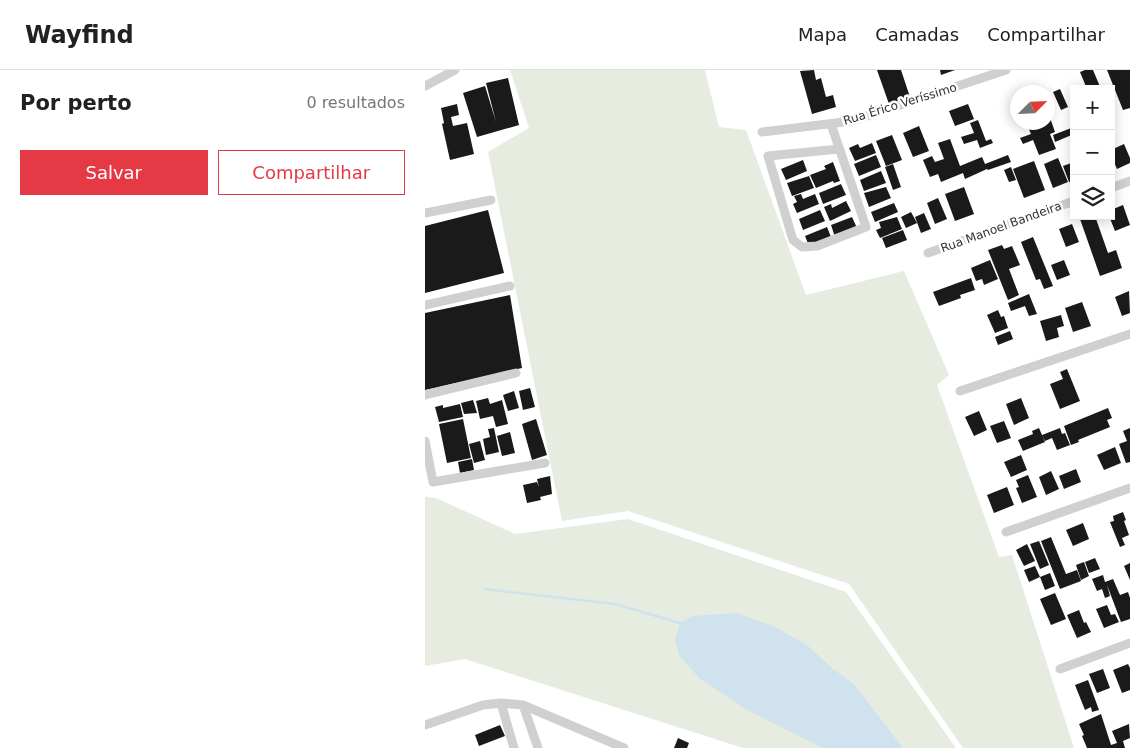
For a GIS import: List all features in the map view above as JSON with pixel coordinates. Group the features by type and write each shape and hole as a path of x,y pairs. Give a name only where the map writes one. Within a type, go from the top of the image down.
{"street":[{"path":"425,86 455,70"},
{"name":"Rua Érico Veríssimo","path":"762,132 852,121 1006,70"},
{"path":"831,124 866,227 817,246 802,247 793,240 768,156 839,149"},
{"path":"1115,187 1130,181"},
{"path":"425,213 491,200"},
{"name":"Rua Manoel Bandeira","path":"927,253 1070,202"},
{"path":"425,305 510,286"},
{"path":"959,391 1130,334"},
{"path":"425,395 516,374"},
{"path":"425,441 433,482 545,464"},
{"path":"1006,532 1130,488"},
{"path":"1060,668 1130,643"},
{"path":"501,704 514,748"},
{"path":"425,725 483,705 523,705 624,748"},
{"path":"523,705 538,748"}],"shaded area":[{"path":"510,70 705,70 719,127 746,130 806,295 904,271 949,375 937,385 999,557 1012,555 1074,748 963,748 849,584 628,511 562,521 488,152 529,128"},
{"path":"425,497 436,498 515,534 628,519 846,592 956,748 743,748 465,659 425,666"}],"water":[{"path":"737,613 775,627 807,645 833,669 854,684 903,748 823,748 747,710 699,678 679,655 675,640 680,623 693,616"}],"building":[{"path":"814,70 816,80 821,78 826,97 833,95 836,107 812,114 800,71"},
{"path":"877,70 901,70 910,97 889,104"},
{"path":"940,70 955,70 941,75"},
{"path":"1093,70 1099,85 1085,85 1080,72"},
{"path":"1107,70 1130,70 1130,108 1123,110 1115,90 1115,85 1113,85"},
{"path":"508,78 519,125 477,137 463,93 485,86 496,122 486,83"},
{"path":"1060,89 1068,107 1061,110 1055,96 1055,91"},
{"path":"457,104 459,115 451,117 453,126 467,123 474,154 450,160 442,124 444,123 441,108"},
{"path":"968,104 974,119 955,126 949,111"},
{"path":"978,120 986,141 991,139 993,143 980,148 977,140 964,144 961,137 974,133 970,123"},
{"path":"919,126 929,151 913,157 903,133"},
{"path":"1070,129 1070,136 1055,142 1053,135"},
{"path":"1029,130 1054,130 1055,132 1050,134 1056,149 1039,155 1033,140 1023,144 1020,138 1031,134"},
{"path":"892,135 902,160 886,166 876,141"},
{"path":"950,139 960,166 982,157 985,164 1008,155 1011,162 987,169 965,179 963,173 941,182 938,174 930,177 923,160 932,156 935,162 944,159 938,143"},
{"path":"872,143 876,153 855,161 849,148 858,144 860,148"},
{"path":"1124,144 1130,158 1130,163 1117,169 1115,164 1115,148"},
{"path":"876,155 881,167 859,176 854,164"},
{"path":"1058,158 1068,182 1053,188 1044,164"},
{"path":"803,160 807,171 786,180 781,169"},
{"path":"1034,161 1045,190 1024,198 1013,169"},
{"path":"833,162 840,181 834,183 833,181 816,188 810,175 826,169 824,166"},
{"path":"1070,163 1070,182 1069,182 1063,166"},
{"path":"893,164 901,187 893,190 885,167"},
{"path":"1011,167 1016,180 1009,182 1004,170"},
{"path":"881,171 886,183 864,191 860,180"},
{"path":"809,176 814,188 792,196 787,183"},
{"path":"841,184 846,195 823,204 819,193"},
{"path":"886,187 891,198 869,207 864,193"},
{"path":"964,187 974,214 955,221 945,194"},
{"path":"801,194 803,199 815,194 819,204 797,213 793,204 797,202 794,196"},
{"path":"938,198 947,219 935,224 927,203"},
{"path":"846,201 851,211 830,221 824,207 831,204 832,208"},
{"path":"894,203 898,212 875,222 871,212"},
{"path":"1123,205 1130,225 1115,231 1111,220 1115,220 1115,208"},
{"path":"488,210 504,273 425,293 425,226"},
{"path":"820,210 825,221 803,230 799,219"},
{"path":"911,212 917,223 906,228 901,217"},
{"path":"924,213 931,229 921,233 915,217"},
{"path":"852,217 857,228 835,237 831,225"},
{"path":"897,217 902,229 880,238 876,230 881,228 879,222"},
{"path":"1080,220 1096,220 1108,253 1116,250 1122,268 1100,276"},
{"path":"1072,224 1079,242 1066,247 1059,229"},
{"path":"827,227 831,237 809,246 805,236"},
{"path":"903,230 907,240 886,248 882,238"},
{"path":"1033,237 1053,286 1044,289 1040,279 1036,280 1021,242"},
{"path":"1002,245 1004,249 1012,246 1020,265 1009,269 1019,295 1008,300 988,250"},
{"path":"990,260 998,279 984,285 982,279 976,281 971,268"},
{"path":"1064,260 1070,275 1057,280 1051,265"},
{"path":"971,278 975,290 960,295 961,298 939,306 933,292"},
{"path":"1129,291 1130,313 1122,316 1115,297"},
{"path":"1029,294 1037,314 1029,316 1025,306 1011,311 1008,303"},
{"path":"510,295 522,368 425,390 425,313"},
{"path":"1082,302 1091,326 1073,332 1065,308"},
{"path":"998,310 1001,317 1004,316 1008,328 995,333 987,315"},
{"path":"1061,315 1064,326 1057,328 1059,337 1046,341 1040,321"},
{"path":"1010,331 1013,339 998,345 995,337"},
{"path":"1067,369 1080,401 1060,409 1050,384 1063,379 1060,372"},
{"path":"530,388 535,407 523,410 519,391"},
{"path":"514,391 519,408 508,411 503,395"},
{"path":"488,398 490,404 502,400 508,424 496,427 493,416 480,419 476,401"},
{"path":"1021,398 1029,418 1014,425 1006,404"},
{"path":"473,400 477,413 464,414 461,403"},
{"path":"460,404 463,417 439,422 435,407 443,405 443,408"},
{"path":"1108,408 1112,418 1107,420 1110,427 1078,440 1079,442 1071,445 1064,426"},
{"path":"979,411 987,430 974,436 965,417"},
{"path":"463,419 471,458 447,463 439,424"},
{"path":"536,419 547,455 532,460 522,424"},
{"path":"1004,421 1011,438 997,443 990,426"},
{"path":"494,428 499,452 486,455 483,439 490,437 488,429"},
{"path":"1039,428 1045,442 1023,451 1018,440 1033,434 1032,431"},
{"path":"1060,428 1062,434 1065,433 1070,445 1057,450 1052,438 1045,441 1042,435"},
{"path":"1130,428 1130,462 1126,463 1119,444 1127,441 1123,431"},
{"path":"510,432 515,453 502,456 497,436"},
{"path":"480,441 485,460 474,463 469,444"},
{"path":"1115,447 1121,463 1104,470 1097,455"},
{"path":"1021,455 1027,470 1011,477 1004,462"},
{"path":"472,459 474,470 460,473 458,462"},
{"path":"1076,469 1081,482 1064,489 1059,476"},
{"path":"1051,471 1059,489 1046,495 1039,477"},
{"path":"1028,475 1037,497 1022,503 1016,488 1019,487 1016,480"},
{"path":"550,476 552,494 540,497 541,500 527,503 523,485 537,482 539,487 537,479"},
{"path":"1007,487 1014,505 994,513 987,495"},
{"path":"1123,512 1129,535 1122,538 1125,545 1120,547 1110,522 1114,521 1113,516"},
{"path":"1083,523 1089,539 1073,546 1066,530"},
{"path":"1051,537 1066,574 1077,570 1081,581 1060,589 1041,541"},
{"path":"1039,541 1049,565 1040,569 1030,544"},
{"path":"1027,544 1035,561 1024,566 1016,550"},
{"path":"1095,558 1100,569 1089,573 1085,562"},
{"path":"1084,562 1089,576 1081,580 1076,565"},
{"path":"1130,563 1130,580 1124,566"},
{"path":"1035,566 1040,577 1029,582 1024,570"},
{"path":"1050,573 1055,586 1045,590 1040,577"},
{"path":"1103,575 1105,582 1113,579 1120,595 1128,592 1130,598 1130,619 1121,622 1107,585 1110,596 1105,598 1102,589 1097,591 1092,579"},
{"path":"1055,593 1066,619 1051,625 1040,599"},
{"path":"1107,605 1111,615 1115,614 1119,622 1104,628 1096,609"},
{"path":"1079,610 1084,623 1086,622 1091,632 1077,638 1067,615"},
{"path":"1128,664 1130,668 1130,690 1122,693 1113,670"},
{"path":"1103,669 1110,688 1097,693 1089,674"},
{"path":"1088,680 1099,710 1092,712 1091,707 1085,710 1075,685"},
{"path":"1101,714 1111,745 1117,743 1112,731 1129,724 1130,738 1123,741 1125,748 1087,748 1079,724"},
{"path":"500,725 505,736 479,746 475,735"},
{"path":"678,738 689,743 687,748 674,748"}],"waterway":[{"path":"485,589 615,604 680,623"}]}
